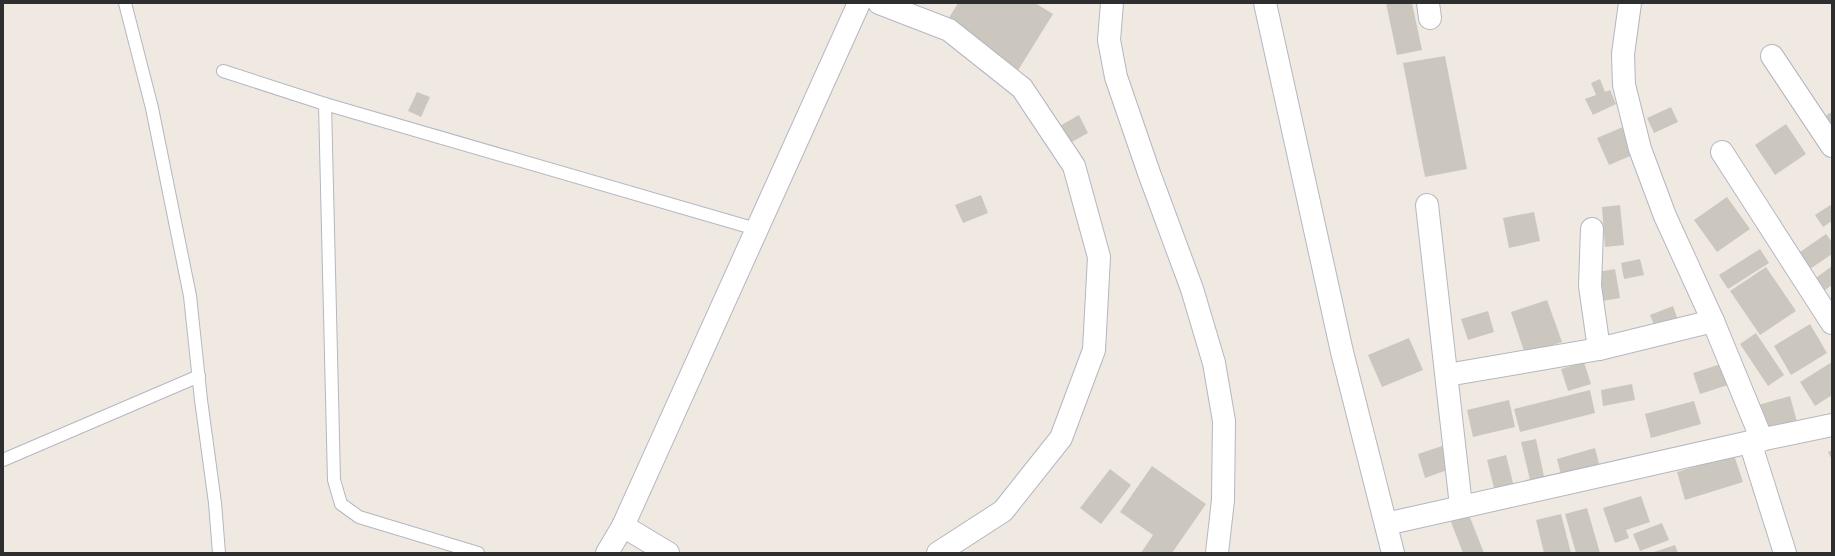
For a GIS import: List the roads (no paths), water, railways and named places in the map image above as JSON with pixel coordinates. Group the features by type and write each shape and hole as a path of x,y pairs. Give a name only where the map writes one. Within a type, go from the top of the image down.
{"street":[{"path":"607,553 623,526 859,3"},
{"path":"879,3 949,30 1022,88 1074,166 1099,257 1094,350 1062,438 1003,511 938,553"},
{"path":"1112,3 1109,40 1116,77 1149,173 1192,289 1214,363 1224,421 1223,500 1217,553"},
{"path":"1266,3 1342,352 1393,553"},
{"path":"1630,3 1623,54 1624,85 1640,149 1665,216 1713,321 1756,441 1785,553"},
{"path":"1772,56 1832,146"},
{"path":"1722,152 1832,323"},
{"path":"1427,205 1461,506"},
{"path":"1592,229 1590,286 1598,348"},
{"path":"1447,375 1598,348 1713,321"},
{"path":"1386,524 1461,506 1832,425"},
{"path":"623,526 668,553"}],"lane":[{"path":"125,3 152,108 190,296 216,503 220,553"},
{"path":"223,71 325,104 756,229"},
{"path":"325,104 334,480 341,504 358,517 478,553"},
{"path":"3,460 199,376"}]}
